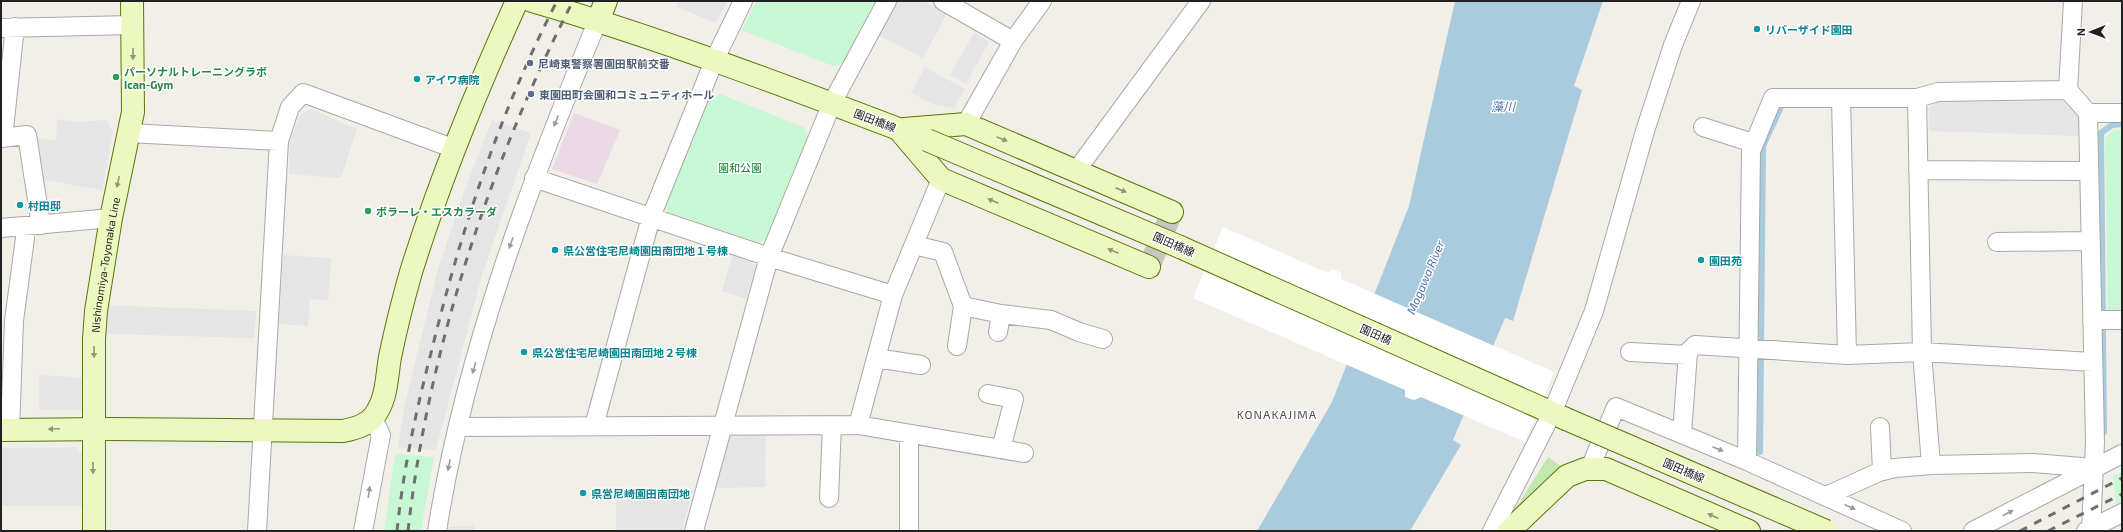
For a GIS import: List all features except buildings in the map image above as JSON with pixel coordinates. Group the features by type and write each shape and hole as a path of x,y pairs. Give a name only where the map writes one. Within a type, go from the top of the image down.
{"street":[{"name":"Nishinomiya-Toyonaka Line","path":"94,531 93,429 95,318 111,218 133,112 132,1"},
{"path":"133,25 8,28 2,138 27,135 32,226 25,238 14,321 5,430 262,429 343,431 364,425 373,418 379,410 384,393 398,322 411,272 431,213 496,47 517,1"},
{"name":"園田橋線","path":"532,1 602,11 714,61 832,103 927,140 1210,260"},
{"path":"594,426 652,217 714,61 743,1"},
{"path":"694,531 769,257 832,103 887,1"},
{"path":"943,1 1013,41"},
{"path":"966,124 1013,41 1042,1"},
{"path":"1076,171 1201,1"},
{"path":"1492,531 1553,414 1594,311 1645,131 1690,1"},
{"path":"2073,1 2068,90 2088,113 2094,468 2089,530"},
{"path":"437,531 450,458 510,246 534,178 602,11"},
{"path":"1747,461 1751,151 1753,143 1774,98 1917,98 1938,92 2068,90"},
{"path":"257,531 279,141 290,107 303,93 455,149"},
{"path":"1842,98 1847,354"},
{"path":"1917,98 1922,352 1931,465"},
{"path":"2088,113 2122,113"},
{"path":"899,130 966,124 1172,212"},
{"path":"1703,127 1753,143"},
{"path":"899,130 941,179 1149,266"},
{"path":"129,133 279,141"},
{"path":"1918,170 2089,171"},
{"path":"534,178 769,257 893,295"},
{"path":"858,425 893,295 941,179"},
{"path":"1,228 111,218"},
{"path":"1997,242 2090,241"},
{"path":"914,245 943,252 963,306 957,346"},
{"name":"園田橋","path":"1210,260 1553,414"},
{"path":"963,306 1001,314 1051,320 1079,332 1103,339"},
{"path":"998,332 1001,314"},
{"path":"2092,320 2122,320"},
{"path":"1682,434 1688,352 1695,346 1749,347 1847,354 1922,352 2093,362"},
{"path":"1630,352 1688,355"},
{"path":"876,358 921,365"},
{"path":"988,394 1014,400 1001,449"},
{"path":"1749,531 1592,462 1616,407 1747,461 1902,531"},
{"name":"園田橋線","path":"1553,414 1826,531"},
{"path":"363,531 381,435 373,418"},
{"path":"828,498 832,425"},
{"path":"458,427 858,425 1024,454"},
{"path":"1880,427 1882,471"},
{"path":"909,434 910,531"},
{"path":"1973,531 2122,454"},
{"path":"1826,496 1882,471 1931,465 2033,464 2094,468"},
{"path":"1509,531 1567,476 1585,469 1606,469"},
{"path":"2089,530 2122,513"}],"shaded area":[{"path":"679,1 727,1 716,23 677,7"},
{"path":"896,1 923,1 947,14 923,58 878,35"},
{"path":"974,33 989,42 966,84 950,75"},
{"path":"925,67 965,89 954,108 933,104 911,93"},
{"path":"2067,101 2079,117 2080,136 1929,131 1929,108 1936,102"},
{"path":"310,109 357,129 341,178 289,174 290,142 300,115"},
{"path":"574,113 620,130 597,184 552,169"},
{"path":"57,119 75,122 107,120 113,132 102,190 39,179 37,138 56,140"},
{"path":"492,120 531,133 482,275 436,450 398,447 404,408 438,269 465,189"},
{"path":"733,254 750,260 756,267 746,299 722,291"},
{"path":"283,255 331,258 328,300 310,299 308,326 279,324"},
{"path":"106,305 256,311 254,338 106,334"},
{"path":"39,375 88,378 87,408 82,410 39,410"},
{"path":"766,435 765,487 713,488 727,437"},
{"path":"75,447 84,457 84,506 1,506 1,448"},
{"path":"693,490 682,531 616,531 616,492"},
{"path":"474,526 474,531 446,531 447,527"}],"green space":[{"path":"756,1 879,1 850,62 833,66 742,30"},
{"name":"園和公園","path":"720,94 805,128 810,140 770,237 759,243 667,212 666,203 706,104"},
{"path":"2114,130 2122,130 2122,314 2108,314 2105,138"},
{"path":"395,454 434,457 421,531 384,531"},
{"path":"1548,457 1563,468 1514,511"},
{"path":"2122,471 2122,503 2116,506 2113,476"}],"water":[{"name":"藻川","path":"1455,1 1603,1 1574,86 1582,90 1513,321 1505,318 1453,440 1461,445 1410,531 1257,531 1332,402 1409,206"}],"pier":[{"path":"1223,227 1328,273 1333,269 1341,273 1341,279 1554,372 1525,442 1421,397 1414,400 1405,397 1405,390 1193,298"}],"waterway":[{"path":"1760,452 1763,146 1780,109"},
{"path":"2104,432 2101,133 2112,125 2122,124"}],"tunnel":[{"path":"1149,267 1172,212"}],"railway":[{"path":"397,531 406,464 415,419 455,262 484,173 517,86 557,1"},
{"path":"408,531 417,463 431,395 447,326 467,259 490,192 515,127 543,63 573,1"},
{"path":"2020,531 2122,478"},
{"path":"2048,531 2122,494"}],"place":[{"name":"リバーザイド園田","path":"1757,29"},
{"name":"尼崎東警察署園田駅前交番","path":"530,63"},
{"name":"パーソナルトレーニングラボ Ican-Gym","path":"116,77"},
{"name":"アイワ病院","path":"417,79"},
{"name":"東園田町会園和コミュニティホール","path":"531,94"},
{"name":"村田邸","path":"20,205"},
{"name":"ボラーレ・エスカラーダ","path":"368,211"},
{"name":"県公営住宅尼崎園田南団地１号棟","path":"555,250"},
{"name":"園田苑","path":"1701,260"},
{"name":"県公営住宅尼崎園田南団地２号棟","path":"524,352"},
{"name":"県営尼崎園田南団地","path":"583,493"}],"district":[{"name":"KONAKAJIMA","path":"1277,414"}],"water label":[{"name":"Mogawa River","path":"1425,277"}]}
